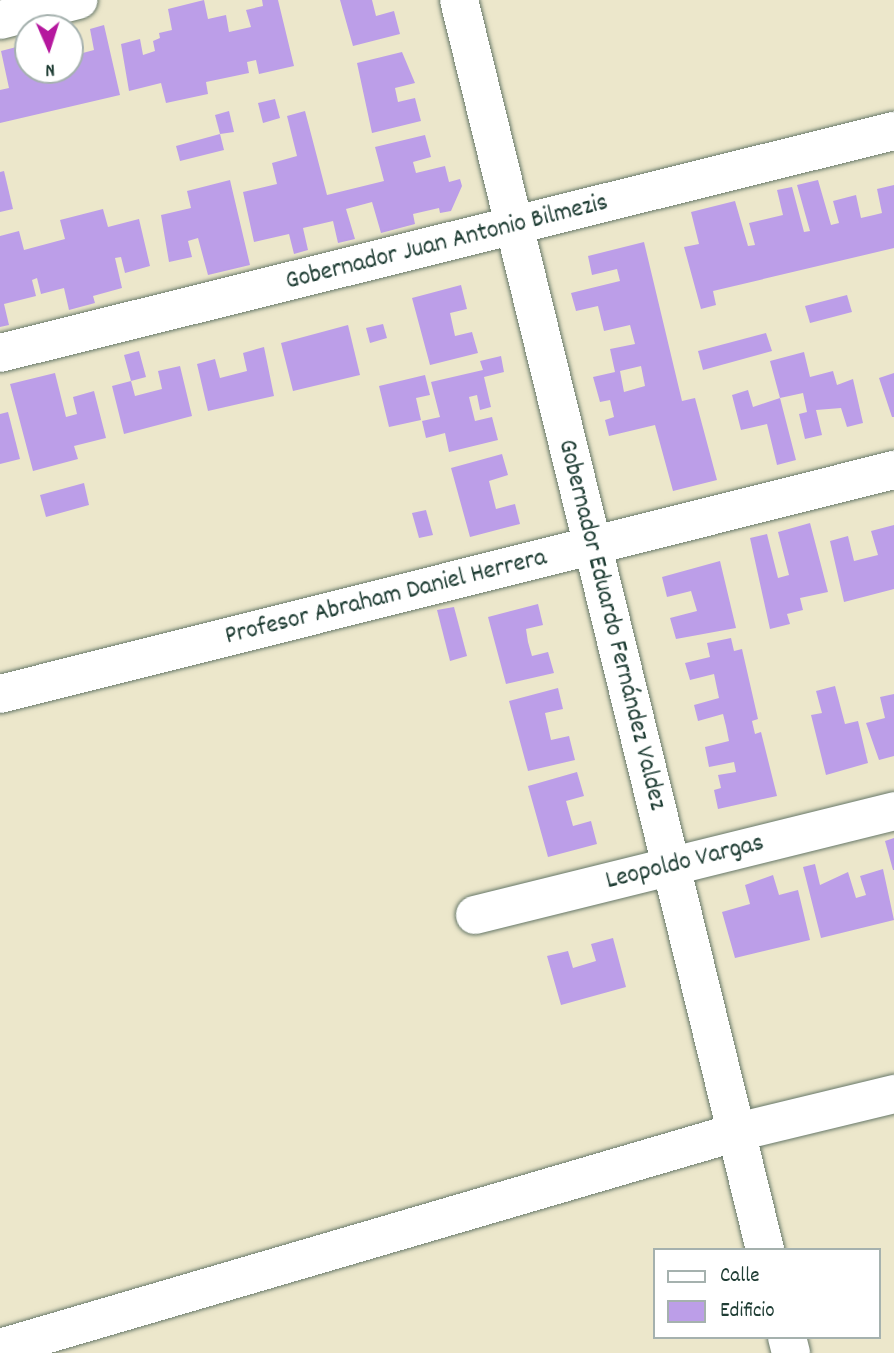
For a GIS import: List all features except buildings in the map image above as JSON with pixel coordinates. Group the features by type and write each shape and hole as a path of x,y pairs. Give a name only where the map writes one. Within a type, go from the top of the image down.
{"street":[{"path":"0,20 78,0"},
{"name":"Gobernador Eduardo Fernández Valdez","path":"459,0 765,1248"},
{"name":"Gobernador Juan Antonio Bilmezis","path":"0,353 894,131"},
{"name":"Profesor Abraham Daniel Herrera","path":"0,694 894,470"},
{"name":"Leopoldo Vargas","path":"475,915 894,811"},
{"path":"0,1348 737,1132 894,1094"}]}
